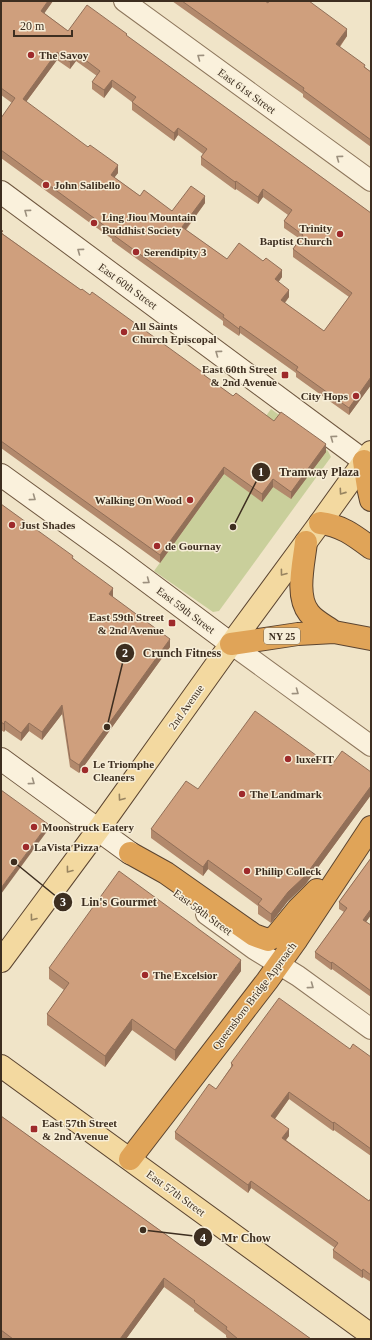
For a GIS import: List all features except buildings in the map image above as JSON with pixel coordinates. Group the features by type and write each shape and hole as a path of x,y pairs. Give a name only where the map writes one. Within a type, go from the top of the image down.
{"highway":[{"path":"369,459 368,487 371,500"},
{"path":"320,523 341,528 350,532 371,548"},
{"name":"NY 25","path":"306,542 302,587 303,602 309,613 314,618 334,632"},
{"name":"NY 25","path":"231,644 298,634 334,632 371,639"},
{"name":"Queensboro Bridge Approach","path":"130,1159 278,965 371,827"},
{"path":"130,853 166,873 254,935 268,940 280,933 298,909 352,855"}],"main road":[{"name":"East 60th Street","path":"1,192 369,459"},
{"name":"2nd Avenue","path":"1,961 98,830 231,644 369,459"},
{"name":"East 59th Street","path":"1,475 116,558 231,644"},
{"name":"East 58th Street","path":"1,759 130,853"},
{"name":"East 57th Street","path":"1,1066 371,1335"}],"street":[{"name":"East 61st Street","path":"124,1 371,181"},
{"name":"East 59th Street","path":"231,644 371,746"},
{"name":"East 58th Street","path":"130,853 161,881 254,949 298,976 371,1029"}],"green space":[{"path":"271,409 328,451 331,457 219,611 213,612 154,571"}],"place":[{"name":"The Savoy","path":"31,55"},
{"name":"John Salibello","path":"46,185"},
{"name":"Ling Jiou Mountain Buddhist Society","path":"94,223"},
{"name":"Trinity Baptist Church","path":"340,234"},
{"name":"Serendipity 3","path":"136,252"},
{"name":"All Saints Church Episcopal","path":"124,332"},
{"name":"East 60th Street & 2nd Avenue","path":"285,375"},
{"name":"City Hops","path":"356,396"},
{"name":"Walking On Wood","path":"190,500"},
{"name":"Just Shades","path":"12,525"},
{"name":"Tramway Plaza","path":"233,527"},
{"name":"de Gournay","path":"157,546"},
{"name":"East 59th Street & 2nd Avenue","path":"172,623"},
{"name":"Crunch Fitness","path":"107,727"},
{"name":"luxeFIT","path":"288,759"},
{"name":"Le Triomphe Cleaners","path":"85,770"},
{"name":"The Landmark","path":"242,794"},
{"name":"Moonstruck Eatery","path":"34,827"},
{"name":"LaVista Pizza","path":"26,847"},
{"name":"Lin's Gourmet","path":"14,862"},
{"name":"Philip Colleck","path":"247,871"},
{"name":"The Excelsior","path":"145,975"},
{"name":"East 57th Street & 2nd Avenue","path":"34,1129"},
{"name":"Mr Chow","path":"143,1230"}]}
